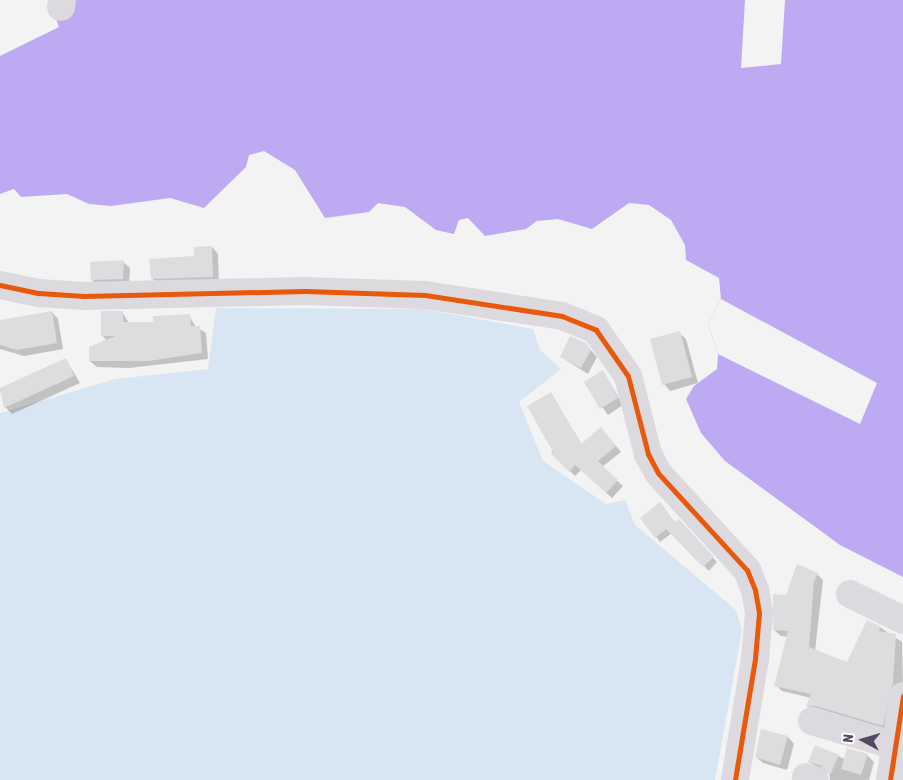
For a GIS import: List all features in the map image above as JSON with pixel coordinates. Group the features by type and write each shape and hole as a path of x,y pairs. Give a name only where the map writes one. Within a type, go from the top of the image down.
{"street":[{"path":"0,285 39,293 84,296 305,291 425,295 502,305 581,322 596,330 628,376 648,454 658,473 747,570 759,613 755,659 735,780"},
{"path":"850,594 903,620"},
{"path":"890,780 903,696"},
{"path":"812,721 896,746"}],"shaded area":[{"path":"72,0 903,0 903,577 840,545 725,461 701,433 686,399 694,386 717,369 718,354 708,324 721,299 719,278 686,260 685,245 671,220 649,205 629,203 592,229 558,219 537,221 526,229 485,236 468,218 459,220 454,234 436,230 405,207 378,203 369,212 325,218 295,170 264,151 249,155 246,167 204,208 170,198 111,206 89,204 67,194 21,197 14,189 0,194 0,56 59,27 55,16 70,18"},
{"path":"216,308 423,309 533,329 540,350 561,369 519,402 543,461 606,504 625,500 635,525 736,610 742,630 715,780 0,780 0,413 115,379 208,369"}],"pier":[{"path":"745,0 785,0 781,64 741,68"},
{"path":"721,299 877,383 860,424 718,354 708,324"}],"building":[{"path":"212,246 213,277 151,279 149,259 194,256 194,247"},
{"path":"124,260 123,279 91,280 90,262"},
{"path":"52,311 57,343 17,350 0,345 0,320"},
{"path":"101,311 123,311 123,322 153,322 153,316 190,314 191,326 200,326 202,353 149,361 89,361 89,347 115,336 101,336"},
{"path":"680,331 692,377 662,385 650,339"},
{"path":"570,336 586,343 591,350 581,368 560,357"},
{"path":"66,358 74,376 4,408 0,388"},
{"path":"603,370 618,398 600,409 584,382"},
{"path":"551,392 581,444 601,427 616,446 598,461 618,480 606,493 575,465 569,472 551,454 553,452 527,406"},
{"path":"660,502 675,522 679,519 714,557 703,567 666,529 655,538 640,518"},
{"path":"797,564 818,573 814,582 809,647 847,662 867,620 880,626 879,631 896,634 893,682 883,726 816,706 806,707 811,694 774,686 788,631 773,630 773,594 786,595"},
{"path":"761,729 788,736 780,765 755,757"},
{"path":"815,745 839,755 830,775 820,765 808,762"},
{"path":"847,748 868,754 861,775 841,769"}],"cycle path":[{"path":"0,285 39,293 84,296 305,291 425,295 562,316 596,330 628,376 648,454 658,473 747,570 755,590 759,613 755,659 735,780"},
{"path":"890,780 903,696"}]}
